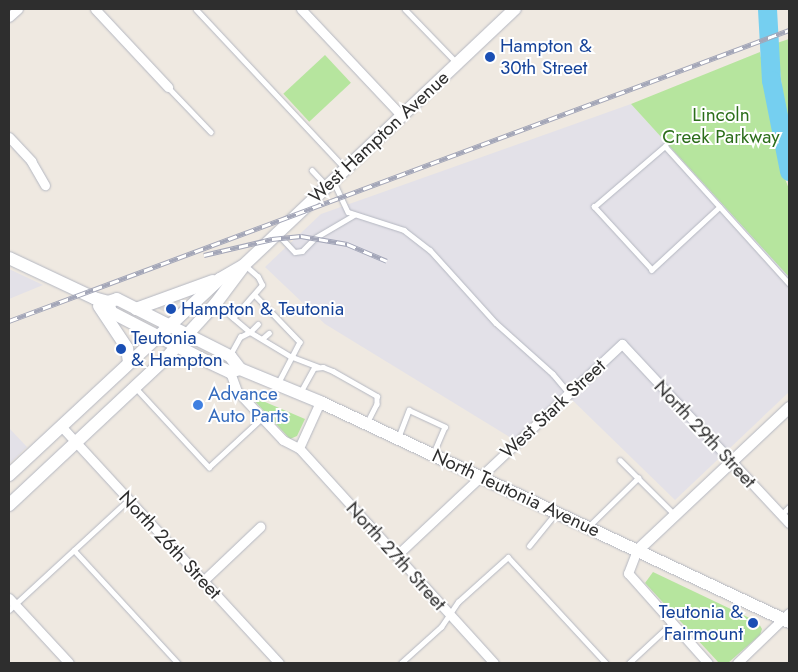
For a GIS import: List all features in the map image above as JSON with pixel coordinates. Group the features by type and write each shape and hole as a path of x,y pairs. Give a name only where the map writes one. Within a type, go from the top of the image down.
{"main road":[{"name":"West Hampton Avenue","path":"9,505 188,335 216,303 244,265 515,9"},
{"name":"North Teutonia Avenue","path":"9,258 94,298 108,302 117,299 230,356 235,370"},
{"name":"West Hampton Avenue","path":"9,476 220,279 244,265"},
{"path":"136,309 220,279"},
{"path":"94,298 127,348 129,363"},
{"name":"North Teutonia Avenue","path":"108,302 111,312 177,346 320,402 787,618"}],"street":[{"path":"9,17 18,9"},
{"path":"95,9 168,86"},
{"path":"301,9 402,116"},
{"path":"9,137 31,161 45,185"},
{"name":"West Stark Street","path":"396,556 622,344"},
{"name":"North 29th Street","path":"622,344 730,462 789,523"},
{"name":"North 27th Street","path":"235,370 237,392 283,440 298,448 494,663"},
{"path":"298,448 320,402"},
{"path":"708,663 628,573 637,550 789,407"},
{"name":"North 26th Street","path":"61,426 279,663"},
{"path":"203,581 260,527"},
{"path":"11,604 69,663"},
{"path":"737,663 787,618"}],"lane":[{"path":"196,9 346,169"},
{"path":"405,9 457,63"},
{"path":"168,86 211,132"},
{"path":"720,207 652,270 594,207 665,146 789,283"},
{"path":"312,170 330,183 348,212 404,230 430,250 496,323 553,374 570,394"},
{"path":"277,234 295,252 302,250 315,238 354,214"},
{"path":"233,318 255,295 260,282 244,265"},
{"path":"255,295 281,322 288,333 300,342 290,356 277,385"},
{"path":"216,303 250,332 274,347 290,356 333,371 377,396 377,404 367,424"},
{"path":"266,316 271,311"},
{"path":"277,326 281,322"},
{"path":"230,356 240,338 258,324"},
{"path":"262,339 269,333"},
{"path":"274,347 278,343"},
{"path":"300,394 318,367"},
{"path":"136,386 209,466 262,418"},
{"path":"398,438 409,410 445,428 433,454"},
{"path":"620,460 674,514"},
{"path":"589,526 638,478"},
{"path":"11,604 128,500"},
{"path":"782,515 789,507"},
{"path":"529,546 558,512"},
{"path":"74,550 178,663"},
{"path":"401,663 441,627 449,614 508,557 606,663"},
{"path":"629,663 672,623"}],"shaded area":[{"path":"631,104 789,276 789,392 675,500 564,392 513,439 325,324 265,267 321,214"},
{"path":"9,269 43,285 9,299"},
{"path":"184,298 169,314 157,308 162,307"},
{"path":"9,428 27,447 9,464"}],"green space":[{"name":"Lincoln Creek Parkway","path":"789,39 789,152 777,43"},
{"name":"Lincoln Creek Parkway","path":"760,52 779,163 789,189 789,277 631,104"},
{"path":"325,55 351,83 309,122 283,94"},
{"path":"249,395 305,419 297,436 290,439"},
{"path":"653,572 758,622 762,629 760,635 728,663 719,663 645,583"}],"waterway":[{"path":"767,9 771,80 789,171"}],"railway":[{"path":"9,321 789,30"},
{"path":"204,255 272,239 301,236 347,244 387,261"}],"place":[{"name":"Hampton & 30th Street","path":"490,57"},
{"name":"Hampton & Teutonia","path":"171,309"},
{"name":"Teutonia & Hampton","path":"121,349"},
{"name":"Advance Auto Parts","path":"198,405"},
{"name":"Teutonia & Fairmount","path":"753,623"}]}
